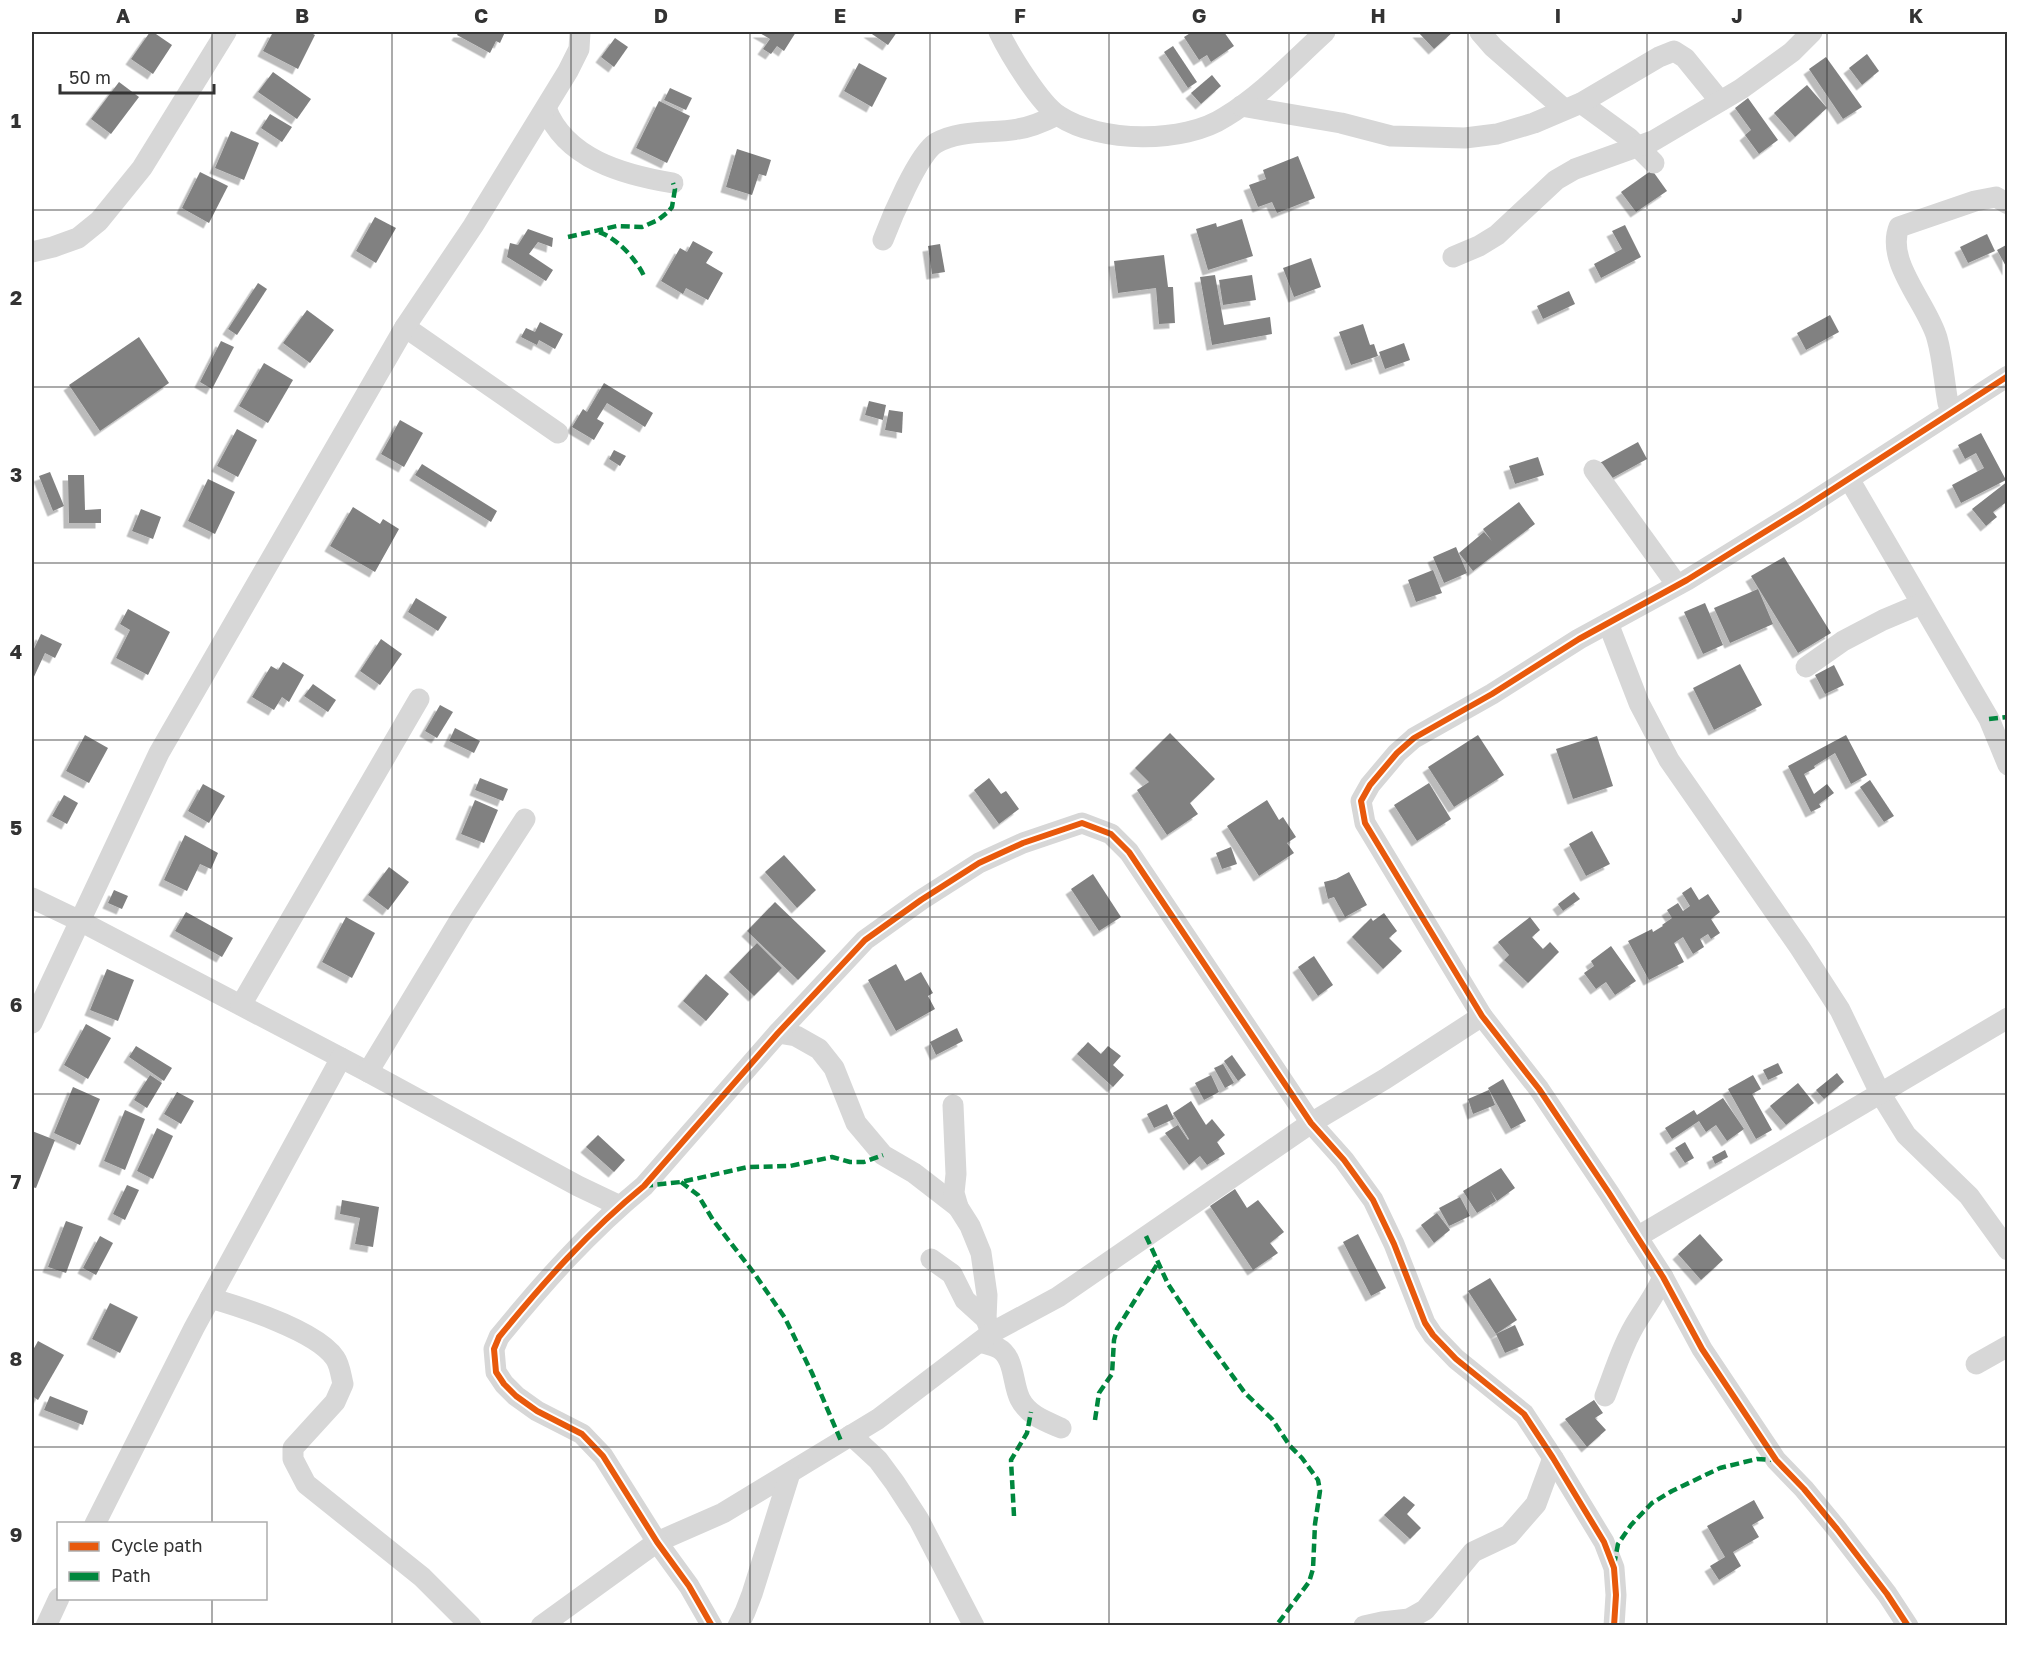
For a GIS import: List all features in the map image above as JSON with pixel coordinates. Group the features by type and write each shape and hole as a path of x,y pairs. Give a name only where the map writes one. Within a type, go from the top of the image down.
{"street":[{"path":"32,252 78,238 99,221 142,168 226,32"},
{"path":"32,1023 159,753 405,327 474,226 546,108 579,49 580,32"},
{"path":"999,32 1024,74 1057,115 1090,131 1118,136 1149,137 1192,130 1224,119 1262,90 1325,32"},
{"path":"1480,32 1493,47 1538,84 1629,138 1654,163"},
{"path":"1453,257 1497,235 1556,180 1575,170 1653,141 1768,70 1792,52 1812,32"},
{"path":"1241,106 1341,123 1391,136 1465,138 1497,134 1534,123 1573,106 1659,57 1674,51 1685,58 1720,101"},
{"path":"546,108 555,129 579,152 611,167 645,178 673,183"},
{"path":"883,240 925,154 935,144 951,137 1039,124 1057,115"},
{"path":"1957,408 1948,403 1938,339 1932,322 1919,301 1902,264 1896,248 1895,236 1899,227 1975,201 1996,197 2007,204"},
{"path":"405,327 558,433"},
{"path":"1908,1626 1887,1594 1837,1529 1776,1460 1702,1349 1662,1277 1609,1193 1539,1089 1482,1016 1365,823 1361,801 1370,785 1397,753 1414,738 1492,694 1579,639 1677,585 2007,376"},
{"path":"1594,470 1677,585"},
{"path":"1849,478 1989,719 2007,765"},
{"path":"1806,667 1843,641 1882,620 1921,604"},
{"path":"1608,623 1639,703 1669,760 1782,921 1840,1011 1880,1093 1906,1135 1969,1196 2007,1250"},
{"path":"241,1005 419,699"},
{"path":"368,1072 461,918 525,819"},
{"path":"712,1626 690,1586 657,1542 603,1456 582,1434 537,1411 504,1384 496,1371 494,1349 499,1338 568,1256 644,1186 778,1033 866,940 921,900 979,863 1023,843 1082,823 1111,834 1129,852 1311,1123 1344,1160 1373,1200 1394,1244 1425,1323 1433,1335 1456,1359 1524,1413 1604,1542 1614,1568 1616,1595 1614,1626"},
{"path":"32,898 241,1005 578,1186 620,1206"},
{"path":"541,1626 657,1542 723,1513 878,1419 985,1331 1058,1297 1311,1123 1385,1079 1482,1016"},
{"path":"1637,1238 2007,1018"},
{"path":"778,1033 796,1036 819,1049 834,1068 856,1123 883,1155 915,1173 958,1207"},
{"path":"96,1522 210,1298 341,1058"},
{"path":"953,1105 956,1174 954,1193 958,1207 970,1226 981,1253 987,1295 985,1331"},
{"path":"931,1259 952,1274 985,1331 1006,1355 1020,1400 1039,1419 1061,1428"},
{"path":"1605,1396 1635,1324 1655,1295 1662,1277"},
{"path":"210,1298 280,1322 322,1345 334,1358 343,1384 335,1402 293,1448 293,1459 298,1472 306,1484 320,1497 367,1531 422,1577 471,1626"},
{"path":"1976,1364 2007,1346"},
{"path":"851,1436 878,1460 895,1483 919,1521 974,1626"},
{"path":"1364,1626 1409,1619 1425,1610 1473,1552 1509,1535 1536,1504 1553,1458"},
{"path":"738,1626 749,1603 790,1473"},
{"path":"46,1626 59,1600"}],"building":[{"path":"150,32 172,45 153,74 131,59"},
{"path":"273,32 309,32 315,35 298,69 263,51"},
{"path":"459,32 505,32 500,43 496,41 490,53 457,35"},
{"path":"758,32 796,32 784,51 777,46 771,54 763,49 770,39"},
{"path":"869,32 897,32 888,45"},
{"path":"1192,32 1224,32 1234,46 1211,62 1207,55 1199,60 1184,37"},
{"path":"1418,32 1453,32 1434,49"},
{"path":"615,38 628,47 614,67 601,57"},
{"path":"1173,46 1197,82 1188,88 1164,52"},
{"path":"1867,54 1879,71 1862,85 1849,68"},
{"path":"1826,57 1862,107 1843,119 1809,69"},
{"path":"859,63 887,78 872,107 844,91"},
{"path":"273,72 311,99 297,119 258,92"},
{"path":"1212,75 1221,86 1201,104 1191,93"},
{"path":"119,82 139,97 111,134 91,119"},
{"path":"1807,85 1827,108 1795,137 1774,113"},
{"path":"670,88 692,98 686,110 664,100"},
{"path":"1748,98 1778,140 1759,154 1745,135 1751,130 1735,108"},
{"path":"659,101 690,116 667,163 636,148"},
{"path":"270,114 292,127 282,142 261,128"},
{"path":"231,131 259,143 244,180 215,168"},
{"path":"737,149 771,160 766,176 759,174 752,195 726,187"},
{"path":"1298,156 1315,198 1277,213 1272,202 1258,207 1249,185 1266,179 1263,170"},
{"path":"1652,170 1667,191 1636,212 1621,192"},
{"path":"200,172 228,186 209,223 182,208"},
{"path":"375,217 396,228 376,263 356,251"},
{"path":"1242,219 1253,256 1208,270 1196,229 1216,223 1217,227"},
{"path":"1625,225 1641,257 1601,278 1594,264 1622,249 1612,231"},
{"path":"528,229 553,238 552,247 538,242 529,254 553,270 546,281 507,257 510,243 518,245"},
{"path":"1987,234 1995,251 1968,263 1960,247"},
{"path":"693,241 713,252 706,263 723,273 708,300 686,288 683,294 661,281 680,248 687,252"},
{"path":"940,244 945,272 932,274 928,246"},
{"path":"2008,244 2008,270 1997,250"},
{"path":"1164,255 1168,287 1173,287 1175,323 1159,324 1156,288 1118,293 1114,261"},
{"path":"1311,258 1321,287 1294,297 1283,268"},
{"path":"1215,275 1224,325 1270,317 1272,334 1212,345 1200,277"},
{"path":"1252,275 1256,300 1223,305 1219,280"},
{"path":"258,283 267,289 237,335 228,329"},
{"path":"1569,291 1575,304 1543,319 1537,306"},
{"path":"307,310 334,330 310,363 283,343"},
{"path":"1830,315 1839,332 1806,350 1797,333"},
{"path":"540,322 563,334 555,349 539,340 537,345 521,337 526,328 535,332"},
{"path":"1363,324 1370,345 1374,344 1378,356 1351,365 1339,332"},
{"path":"139,337 169,383 100,431 69,385"},
{"path":"221,341 234,347 212,389 200,382"},
{"path":"1404,343 1410,360 1385,369 1379,352"},
{"path":"264,363 293,380 268,423 239,406"},
{"path":"604,383 653,413 645,427 607,403 597,419 604,423 594,440 572,427 583,409 587,412"},
{"path":"869,401 886,405 883,420 865,415"},
{"path":"889,410 903,412 902,433 885,430"},
{"path":"400,420 423,433 404,467 381,454"},
{"path":"237,429 257,440 238,477 217,466"},
{"path":"1981,433 2006,480 1961,503 1952,485 1984,468 1976,453 1965,459 1958,445"},
{"path":"1638,442 1647,459 1605,482 1596,465"},
{"path":"614,450 626,456 620,466 609,459"},
{"path":"1538,457 1544,475 1515,484 1509,466"},
{"path":"422,464 497,511 491,522 415,475"},
{"path":"50,472 64,506 53,511 39,476"},
{"path":"68,475 84,475 85,510 101,509 101,523 69,523"},
{"path":"208,479 235,492 215,534 188,521"},
{"path":"2008,481 2008,501 1993,512 1997,517 1986,526 1972,509"},
{"path":"1519,502 1535,524 1473,571 1459,553 1484,532 1492,541 1483,529"},
{"path":"353,507 380,524 383,519 399,529 375,572 330,546"},
{"path":"141,509 161,517 153,539 132,531"},
{"path":"1456,547 1467,573 1444,583 1433,557"},
{"path":"1784,557 1831,633 1798,653 1751,576"},
{"path":"1433,570 1442,593 1416,602 1408,580"},
{"path":"1758,589 1773,624 1730,643 1714,608"},
{"path":"416,598 447,617 438,631 408,612"},
{"path":"1705,603 1723,645 1703,654 1684,612"},
{"path":"128,609 170,632 148,675 116,658 130,630 120,624"},
{"path":"41,634 62,644 55,658 45,653 32,681 32,653"},
{"path":"381,639 402,654 380,685 360,671"},
{"path":"283,662 304,675 289,702 282,697 274,710 252,697 271,666 278,670"},
{"path":"1740,664 1762,705 1714,730 1693,688"},
{"path":"1834,665 1844,685 1825,694 1815,675"},
{"path":"313,684 336,700 328,712 304,696"},
{"path":"440,705 453,712 437,738 425,731"},
{"path":"455,728 480,741 474,753 449,741"},
{"path":"1170,733 1215,779 1190,803 1198,814 1167,835 1137,790 1149,782 1135,768"},
{"path":"85,735 108,748 89,783 66,771"},
{"path":"1478,735 1504,775 1454,807 1428,767"},
{"path":"1846,735 1867,775 1851,784 1835,753 1814,766 1815,768 1804,774 1814,794 1827,784 1834,793 1819,804 1821,807 1811,812 1788,766"},
{"path":"1597,736 1613,786 1573,799 1556,749"},
{"path":"480,778 508,789 503,801 475,790"},
{"path":"989,778 1001,794 1006,791 1019,809 999,824 974,790"},
{"path":"1870,780 1894,816 1884,822 1860,787"},
{"path":"1429,783 1451,819 1417,841 1394,805"},
{"path":"203,784 225,796 209,823 188,811"},
{"path":"64,795 78,803 67,824 52,816"},
{"path":"475,800 498,810 484,843 461,834"},
{"path":"1267,800 1279,820 1283,817 1296,837 1287,843 1294,853 1259,876 1227,826"},
{"path":"1592,831 1610,864 1586,876 1569,844"},
{"path":"185,835 218,853 211,869 200,864 187,891 164,880"},
{"path":"1231,847 1237,864 1222,869 1216,853"},
{"path":"784,855 816,890 797,908 765,872"},
{"path":"389,867 409,882 388,910 368,895"},
{"path":"1349,872 1367,905 1345,917 1334,897 1328,899 1324,882"},
{"path":"1093,874 1121,917 1099,931 1071,889"},
{"path":"1691,887 1699,900 1708,894 1720,912 1711,919 1720,933 1711,939 1708,934 1700,939 1704,947 1693,954 1683,937 1674,943 1684,962 1649,980 1628,941 1663,926 1672,918 1667,910 1678,903 1683,911 1690,906 1682,893"},
{"path":"114,890 128,896 122,909 108,903"},
{"path":"1574,892 1580,899 1563,911 1558,904"},
{"path":"775,902 826,951 798,980 747,931"},
{"path":"186,912 233,938 222,957 175,931"},
{"path":"1384,913 1397,931 1389,938 1402,951 1383,969 1352,937 1371,918 1373,921"},
{"path":"346,917 375,933 352,978 322,962"},
{"path":"1530,917 1540,930 1532,937 1543,949 1550,942 1559,952 1528,983 1504,960 1509,955 1498,942"},
{"path":"757,943 782,968 754,996 729,972"},
{"path":"1611,946 1636,981 1615,995 1606,982 1596,989 1584,973 1594,966 1591,961"},
{"path":"1314,956 1333,985 1318,996 1298,967"},
{"path":"896,964 905,981 921,972 933,993 928,996 935,1009 896,1031 868,980"},
{"path":"107,969 134,980 118,1021 90,1010"},
{"path":"706,974 729,994 706,1021 683,1001"},
{"path":"86,1024 111,1038 88,1079 64,1065"},
{"path":"957,1028 963,1041 936,1055 930,1042"},
{"path":"1088,1042 1101,1054 1108,1046 1121,1056 1113,1065 1124,1075 1113,1087 1077,1054"},
{"path":"136,1046 172,1068 164,1081 129,1057"},
{"path":"1232,1055 1246,1075 1238,1081 1224,1061"},
{"path":"1778,1063 1783,1073 1768,1080 1763,1070"},
{"path":"1223,1064 1234,1083 1225,1088 1214,1068"},
{"path":"1837,1073 1844,1082 1824,1099 1816,1090"},
{"path":"150,1075 162,1083 147,1108 134,1100"},
{"path":"1211,1075 1219,1092 1204,1100 1195,1083"},
{"path":"1753,1075 1761,1089 1752,1094 1772,1130 1756,1139 1728,1089"},
{"path":"1503,1079 1526,1121 1511,1129 1488,1088"},
{"path":"1798,1083 1814,1103 1786,1125 1770,1106"},
{"path":"73,1087 100,1099 80,1145 54,1133"},
{"path":"1489,1090 1495,1105 1473,1114 1468,1099"},
{"path":"177,1092 194,1101 181,1124 164,1114"},
{"path":"1723,1098 1744,1129 1727,1141 1716,1125 1706,1132 1699,1121 1672,1139 1665,1128 1694,1110 1697,1115"},
{"path":"1191,1101 1206,1125 1212,1119 1225,1135 1217,1142 1225,1154 1207,1165 1200,1156 1189,1165 1165,1133 1178,1125 1189,1139 1173,1113"},
{"path":"1167,1104 1174,1119 1154,1128 1147,1114"},
{"path":"125,1110 145,1119 125,1170 104,1161"},
{"path":"157,1128 173,1136 153,1179 137,1171"},
{"path":"32,1131 55,1140 36,1188 32,1187"},
{"path":"598,1135 625,1160 614,1172 586,1147"},
{"path":"1685,1142 1694,1158 1685,1163 1675,1148"},
{"path":"1725,1150 1728,1157 1715,1164 1712,1157"},
{"path":"1501,1168 1515,1188 1497,1201 1490,1190 1496,1201 1477,1213 1463,1191"},
{"path":"127,1185 139,1190 125,1220 113,1214"},
{"path":"1235,1189 1247,1208 1258,1200 1284,1232 1270,1243 1278,1253 1253,1270 1210,1206"},
{"path":"1460,1197 1470,1216 1449,1226 1439,1208"},
{"path":"342,1200 379,1207 373,1247 355,1244 360,1218 340,1214"},
{"path":"1437,1213 1450,1230 1434,1243 1421,1225"},
{"path":"66,1221 83,1227 66,1273 48,1267"},
{"path":"1358,1234 1386,1288 1371,1296 1343,1242"},
{"path":"1700,1234 1723,1260 1701,1280 1678,1254"},
{"path":"100,1236 113,1243 96,1275 83,1268"},
{"path":"1490,1278 1517,1320 1496,1334 1468,1291"},
{"path":"110,1303 138,1317 120,1353 92,1339"},
{"path":"1515,1325 1524,1345 1505,1353 1496,1334"},
{"path":"38,1341 64,1355 38,1400 32,1396 32,1352"},
{"path":"50,1396 88,1411 83,1425 44,1410"},
{"path":"1594,1400 1603,1413 1595,1418 1606,1430 1587,1447 1565,1419"},
{"path":"1404,1496 1415,1505 1407,1514 1421,1528 1410,1539 1384,1515"},
{"path":"1754,1500 1764,1518 1752,1525 1759,1537 1733,1552 1741,1566 1719,1580 1710,1566 1725,1557 1707,1526"}],"marked path":[{"path":"568,237 617,226 642,227 658,220 672,207 675,189 673,183"},
{"path":"599,232 625,250 644,276"},
{"path":"1989,719 2008,717"},
{"path":"644,1186 681,1182 748,1167 790,1166 832,1157 850,1162 864,1162 883,1155"},
{"path":"681,1182 698,1195 713,1220 785,1318 841,1441"},
{"path":"1146,1236 1168,1284 1196,1326 1245,1393 1272,1419 1290,1446 1318,1480 1320,1491 1315,1524 1313,1569 1309,1582 1276,1626"},
{"path":"1095,1420 1099,1393 1112,1374 1117,1329 1158,1263"},
{"path":"1014,1516 1011,1460 1027,1433 1031,1412"},
{"path":"1614,1565 1618,1544 1631,1525 1652,1503 1720,1468 1757,1459 1776,1460"}],"cycle path":[{"path":"1908,1626 1887,1594 1837,1529 1776,1460 1702,1349 1663,1277 1609,1193 1539,1089 1482,1016 1365,823 1361,801 1370,785 1397,753 1414,738 1492,694 1579,639 1687,580 2008,376"},
{"path":"712,1626 689,1586 657,1542 603,1456 582,1434 537,1411 504,1384 496,1372 494,1349 499,1337 567,1258 644,1186 778,1033 865,940 921,900 979,863 1023,843 1082,823 1111,834 1129,852 1311,1123 1344,1160 1373,1200 1394,1244 1425,1323 1433,1335 1456,1359 1524,1414 1604,1542 1614,1568 1616,1595 1614,1626"}]}
